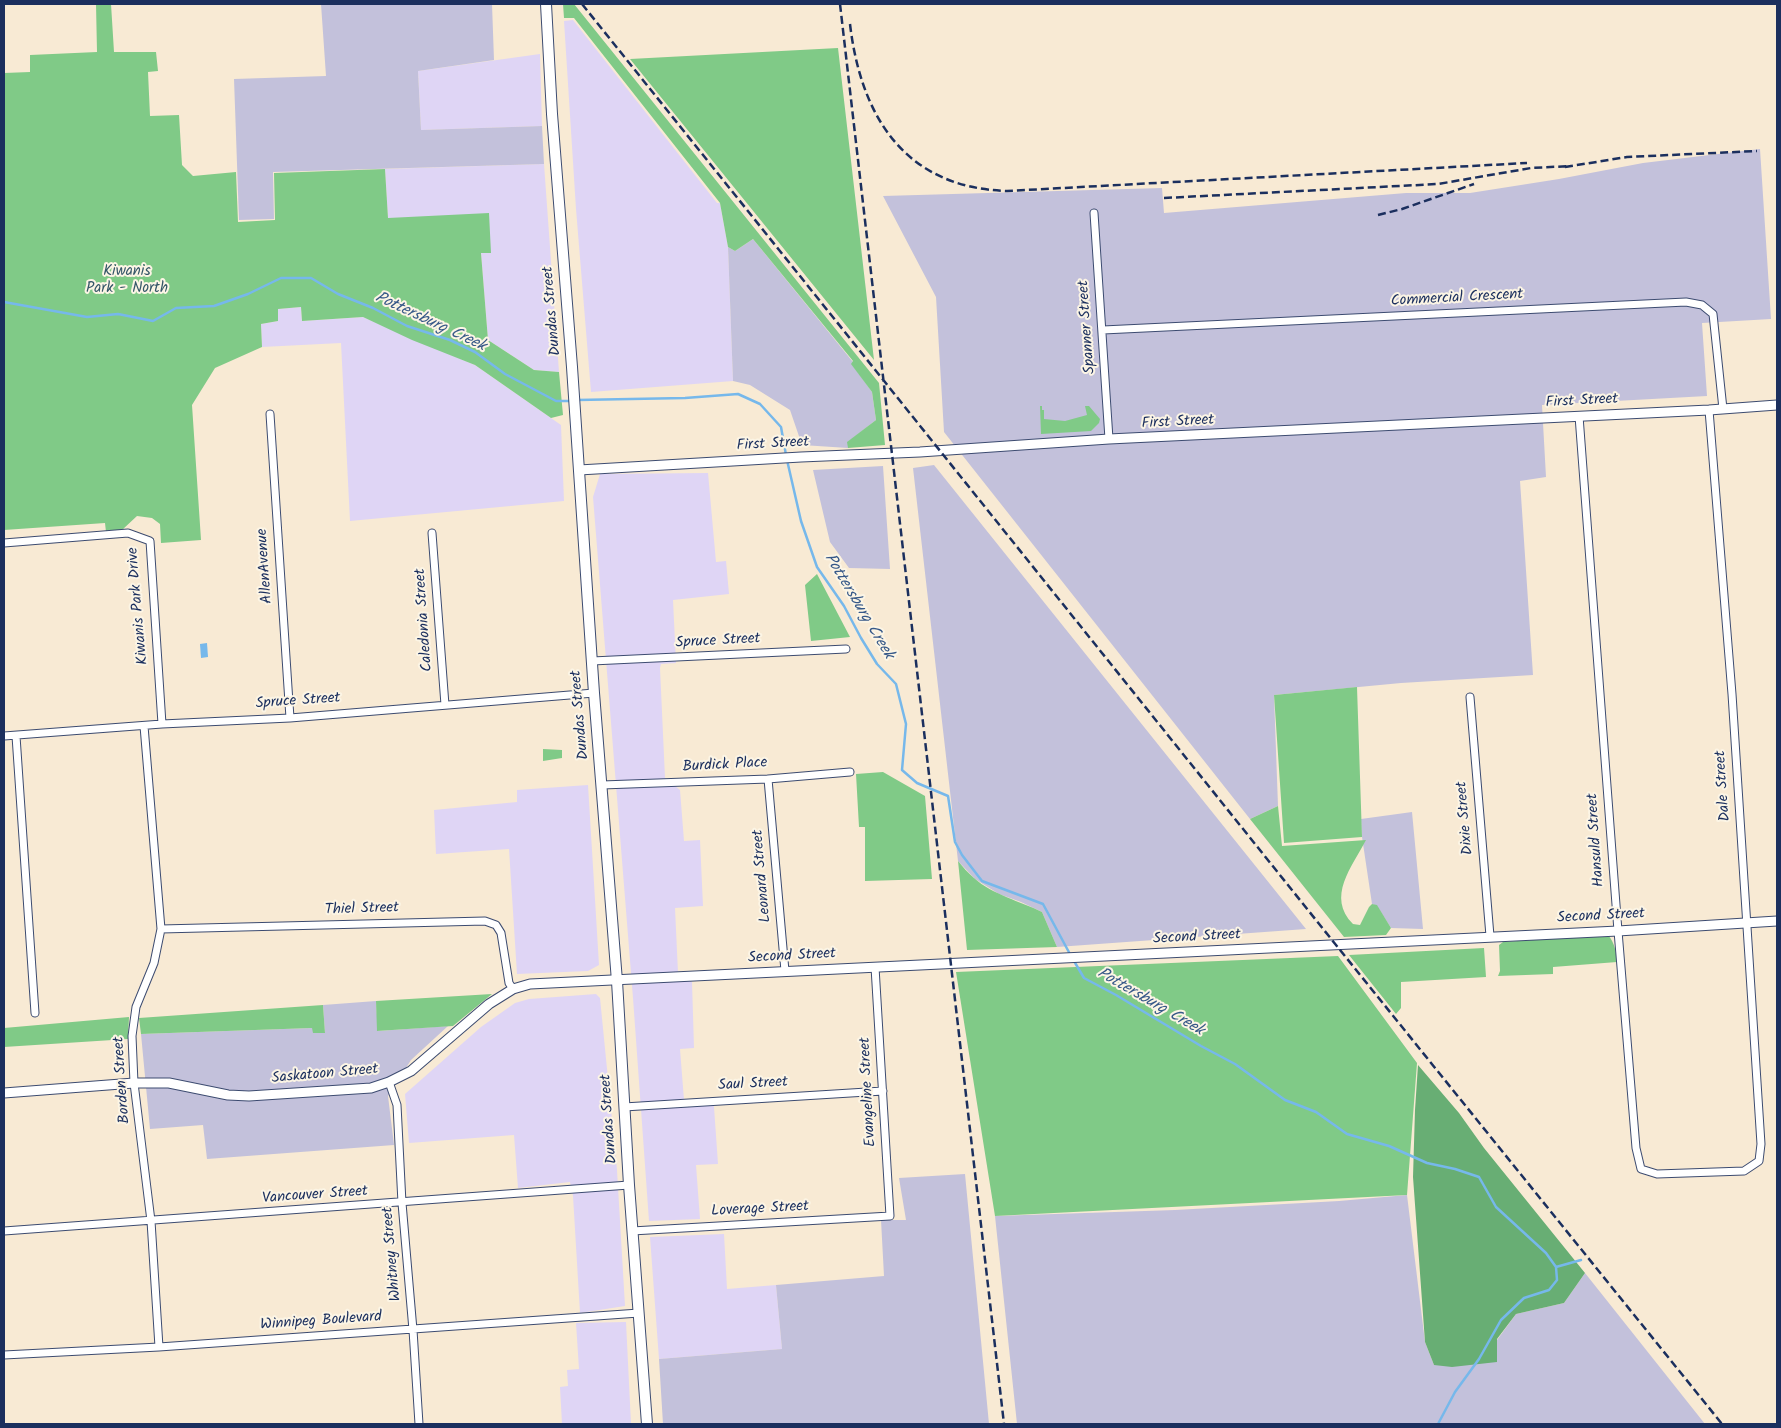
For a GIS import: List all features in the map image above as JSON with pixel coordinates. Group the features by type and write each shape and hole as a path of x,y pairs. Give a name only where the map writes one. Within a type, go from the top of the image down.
{"main road":[{"name":"Dundas Street","path":"546,4 552,114 574,386 594,693 617,980 632,1231 647,1424"}],"street":[{"name":"Spanner Street","path":"1094,213 1109,439"},
{"name":"Commercial Crescent","path":"1102,330 1686,302 1702,305 1713,314 1723,409"},
{"name":"First Street","path":"580,470 778,458 920,452 1109,439 1709,410 1777,405"},
{"name":"Dale Street","path":"1709,410 1732,694 1761,1144 1759,1161"},
{"name":"AllenAvenue","path":"270,414 290,718"},
{"name":"Hansuld Street","path":"1579,416 1618,931 1636,1148 1641,1169 1657,1174 1744,1172 1759,1161"},
{"name":"Kiwanis Park Drive","path":"4,543 128,533 150,540 162,724"},
{"name":"Caledonia Street","path":"432,533 445,705"},
{"name":"Spruce Street","path":"592,661 846,649"},
{"name":"Spruce Street","path":"4,736 162,724 290,718 594,693"},
{"name":"Dixie Street","path":"1470,697 1490,936"},
{"name":"Borden Street","path":"144,726 161,929 154,963 136,1007 132,1036 134,1083 151,1221 159,1347"},
{"path":"16,736 35,1013"},
{"name":"Burdick Place","path":"602,786 850,772"},
{"name":"Leonard Street","path":"768,778 785,971"},
{"name":"Thiel Street","path":"161,929 485,921 496,925 501,933 509,983 513,989"},
{"name":"Second Street","path":"617,980 1618,931 1777,921"},
{"name":"Evangeline Street","path":"875,967 890,1216"},
{"name":"Saskatoon Street","path":"4,1094 134,1083 168,1083 228,1095 249,1096 371,1088 389,1082 411,1071 489,1004 513,989 530,984 617,980"},
{"name":"Whitney Street","path":"389,1082 397,1106 402,1203 419,1424"},
{"name":"Saul Street","path":"624,1107 883,1091"},
{"name":"Vancouver Street","path":"4,1231 629,1186"},
{"name":"Loverage Street","path":"632,1231 890,1216"},
{"name":"Winnipeg Boulevard","path":"4,1355 159,1347 639,1314"}],"shaded area":[{"path":"321,4 492,4 494,60 418,71 421,130 542,126 544,164 273,172 274,219 239,220 234,79 326,76"},
{"path":"573,20 717,203 720,203 728,247 733,381 591,392 576,209 564,21"},
{"path":"540,54 542,126 421,130 418,71"},
{"path":"1760,149 1771,319 1702,323 1707,396 1542,405 1546,477 1520,481 1533,675 1401,683 1274,695 1278,806 1250,819 944,432 936,297 883,196 1162,188 1164,213 1406,193 1470,193 1643,163"},
{"path":"544,164 559,372 534,370 488,340 481,253 491,253 388,219 385,169"},
{"path":"753,239 853,362 852,364 872,392 876,420 848,442 848,448 802,445 790,410 750,385 733,381 728,247 735,251"},
{"path":"301,307 302,321 363,317 475,365 561,425 564,501 350,521 341,343 262,347 261,324 278,321 277,309"},
{"path":"934,465 1306,929 1057,947 1042,912 999,894 975,879 958,861 913,468"},
{"path":"883,466 890,569 849,568 830,542 813,470"},
{"path":"708,473 716,562 726,561 729,594 673,600 676,663 661,664 660,668 665,778 680,790 684,841 700,840 703,906 675,908 678,973 692,982 694,1048 680,1049 684,1100 711,1098 714,1107 718,1164 696,1165 700,1219 649,1221 593,497 600,474"},
{"path":"588,785 599,965 588,971 517,974 509,849 436,854 434,810 517,802 517,790"},
{"path":"1412,812 1423,929 1391,928 1377,906 1372,904 1361,819"},
{"path":"596,994 600,998 617,1170 625,1306 580,1313 573,1196 570,1182 518,1188 514,1135 409,1143 405,1094 481,1027 515,1003 529,999"},
{"path":"376,1001 378,1031 448,1026 411,1060 388,1096 394,1145 207,1159 203,1125 150,1129 141,1034 312,1028 325,1033 323,1005"},
{"path":"965,1174 989,1424 663,1424 659,1359 782,1349 776,1285 884,1276 881,1220 906,1220 899,1178"},
{"path":"1407,1195 1425,1342 1434,1365 1497,1340 1516,1314 1564,1303 1585,1273 1705,1424 1017,1424 995,1216 1175,1210 1339,1201"},
{"path":"724,1234 727,1289 776,1285 782,1349 659,1359 650,1237"},
{"path":"626,1322 631,1424 562,1424 560,1387 568,1386 567,1370 579,1369 576,1323"}],"green space":[{"name":"Kiwanis Park - North","path":"96,4 111,4 114,52 156,52 158,71 148,72 150,116 179,115 182,165 193,176 236,172 238,222 275,220 274,173 385,169 388,218 489,213 491,253 481,253 488,340 534,370 559,372 563,415 551,418 475,365 412,340 363,317 302,321 301,307 278,309 278,321 261,324 262,347 215,368 192,405 201,540 161,543 160,524 152,518 137,516 122,530 106,532 105,523 4,530 4,73 30,72 30,55 97,52"},
{"path":"563,4 574,4 879,383 885,445 848,448 847,442 876,420 872,392 851,364 853,361 753,239 735,251 728,247 720,203 574,18 564,18"},
{"path":"838,48 874,360 630,59"},
{"path":"1040,406 1044,410 1044,419 1065,421 1087,415 1085,406 1089,406 1100,419 1099,423 1091,431 1041,434"},
{"path":"817,574 850,637 811,641 805,585"},
{"path":"1357,687 1362,837 1284,843 1274,695"},
{"path":"543,749 562,750 562,758 543,761"},
{"path":"883,772 925,796 932,879 865,881 865,827 859,827 856,774"},
{"path":"1278,806 1282,846 1366,840 1344,882 1342,903 1345,914 1353,924 1360,925 1369,907 1372,904 1377,905 1391,928 1386,935 1344,937 1250,819"},
{"path":"958,861 981,884 1042,912 1057,947 967,950"},
{"path":"1608,935 1614,944 1617,962 1553,967 1553,974 1498,976 1500,971 1499,945 1503,942"},
{"path":"1484,948 1486,977 1401,982 1401,1008 1396,1014 1349,955"},
{"path":"1338,956 1417,1063 1407,1195 995,1216 956,972"},
{"path":"492,994 453,1026 377,1031 376,1001"},
{"path":"323,1005 325,1033 313,1033 312,1028 141,1034 139,1018"},
{"path":"129,1017 128,1039 4,1047 4,1028"},
{"path":"1418,1065 1459,1113 1484,1148 1585,1273 1564,1303 1516,1314 1497,1339 1497,1362 1452,1367 1434,1365 1425,1342 1413,1177"}],"water":[{"path":"207,643 208,657 201,658 200,644"}],"waterway":[{"name":"Pottersburg Creek","path":"4,302 87,317 118,314 153,321 176,308 214,306 248,294 281,278 311,278 338,294 373,308 407,326 450,340 475,352 505,374 556,401 571,401"},
{"name":"Pottersburg Creek","path":"577,400 685,398 738,394 760,404 781,427 786,455"},
{"name":"Pottersburg Creek","path":"787,460 801,521 817,567 844,606 877,664 896,684 906,724 902,770 917,783 948,796 955,842 962,855 982,881 1043,904 1071,956"},
{"name":"Pottersburg Creek","path":"1074,961 1084,978 1235,1064 1285,1100 1316,1112 1347,1134 1389,1146 1427,1163 1479,1177 1496,1207 1546,1253 1556,1267 1557,1280 1549,1290 1524,1298 1501,1320 1479,1359 1455,1392 1438,1424"},
{"path":"1556,1267 1581,1260"}],"railway":[{"path":"582,4 1722,1424"},
{"path":"840,4 1004,1424"},
{"path":"850,24 856,58 865,89 878,117 895,142 916,162 941,177 972,187 1007,191 1527,163"},
{"path":"1565,167 1627,157 1757,151"},
{"path":"1164,198 1438,184 1531,168 1572,166"},
{"path":"1378,215 1402,209 1474,184"}]}
